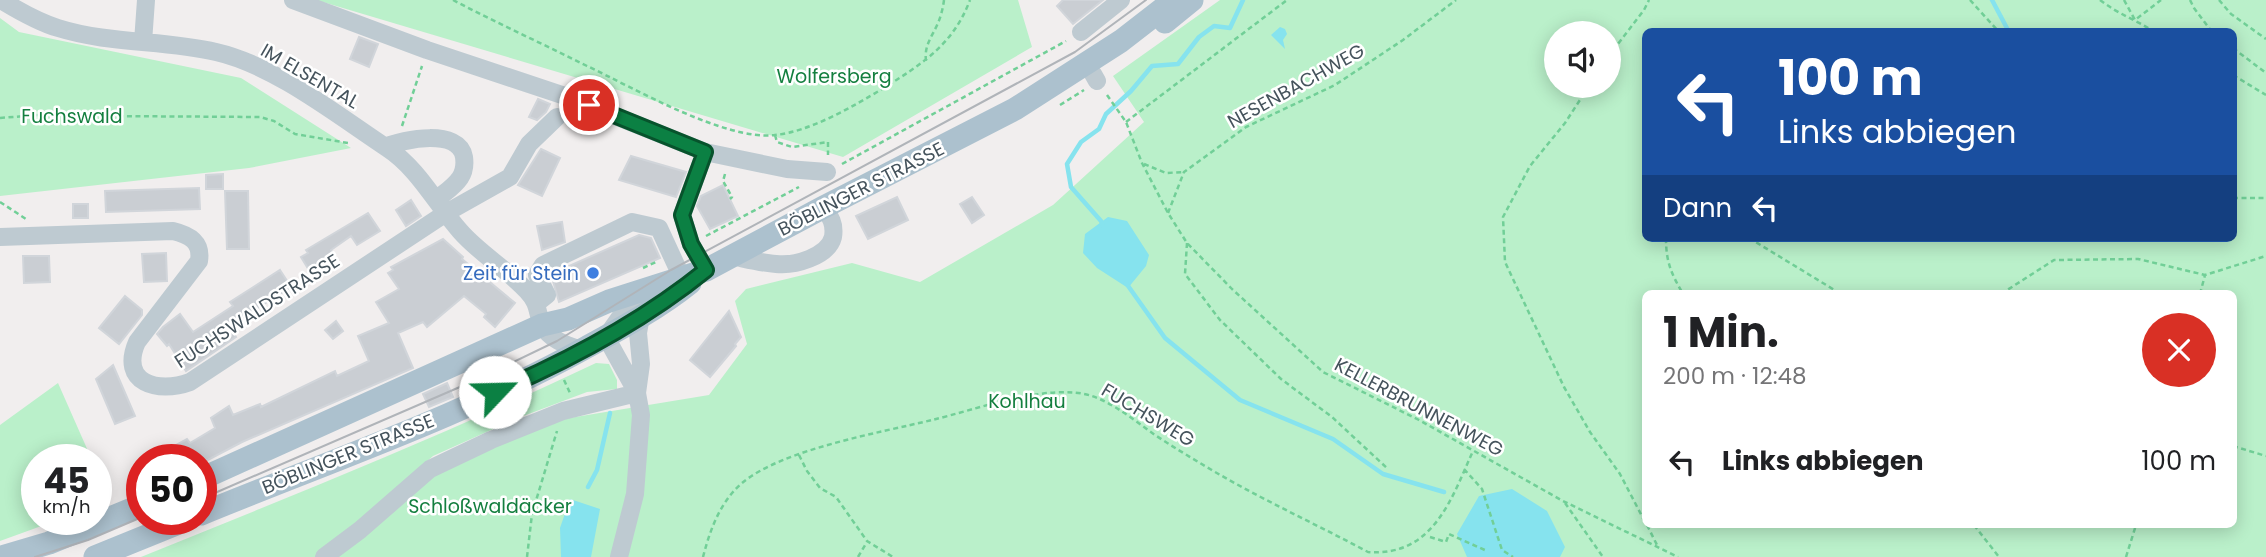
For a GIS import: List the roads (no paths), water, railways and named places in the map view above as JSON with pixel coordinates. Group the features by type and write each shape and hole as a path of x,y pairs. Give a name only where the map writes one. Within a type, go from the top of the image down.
{"main road":[{"name":"BÖBLINGER STRASSE","path":"217,471 545,313 568,319 609,301 706,270 1015,109 1087,64 1155,9 1174,0"},
{"name":"BÖBLINGER STRASSE","path":"1015,109 1099,84 1192,0"},
{"name":"BÖBLINGER STRASSE","path":"217,508 540,373 675,295 706,270"},
{"path":"2,557 49,543 126,512"},
{"path":"95,557 149,535"}],"street":[{"name":"IM ELSENTAL","path":"1,0 58,28 217,52 258,67 391,144 441,207"},
{"path":"142,42 146,0"},
{"path":"293,0 427,50 565,96 705,152 787,169 827,172"},
{"path":"1081,32 1121,0"},
{"path":"441,207 510,177 529,144 557,117"},
{"path":"391,144 434,138 449,139 458,145 464,153 465,166 461,177 441,207"},
{"path":"705,152 682,215 691,244 706,270"},
{"path":"441,207 461,233 526,290 545,313 557,341 581,350"},
{"name":"FUCHSWALDSTRASSE","path":"0,237 173,231 187,235 195,241 201,251 199,261 132,352 132,362 143,381 164,388 190,382 441,207"},
{"path":"732,256 778,265 799,261 822,252 831,243 834,232 832,221 822,208"},
{"path":"545,313 547,295 537,275 542,265 632,222 659,228 672,281"},
{"name":"BÖBLINGER STRASSE","path":"606,337 623,313 672,281"},
{"path":"619,557 635,494 641,415 637,393 641,365 641,316"},
{"path":"606,337 637,393"},
{"path":"324,557 360,530 430,469 491,440 563,411 637,393"}],"water":[{"path":"1280,27 1285,29 1287,34 1283,40 1285,49 1271,35"},
{"path":"1108,217 1127,221 1149,255 1146,266 1128,288 1097,268 1083,253 1085,234"},
{"path":"1512,489 1547,511 1565,547 1560,557 1467,557 1457,534 1479,496"},
{"path":"570,499 600,509 591,557 561,557 560,528"}],"waterway":[{"path":"1103,226 1071,187 1067,164 1081,142 1099,129 1106,114 1131,91 1152,66 1178,64 1199,37 1214,26 1230,28 1243,0"},
{"path":"1992,0 2007,28"},
{"path":"1126,283 1165,338 1240,400 1333,439 1383,474 1444,492"},
{"path":"588,487 597,470 610,413"}],"tram line":[{"path":"217,492 476,380 557,341 671,270 1075,52 1146,0"},
{"path":"35,557 88,540 126,524"}],"place":[{"name":"Zeit für Stein","path":"593,273"}],"park label":[{"name":"Wolfersberg","path":"834,76"},
{"name":"Fuchswald","path":"72,116"},
{"name":"Kohlhau","path":"1027,401"},
{"name":"Schloßwaldäcker","path":"490,506"}]}
